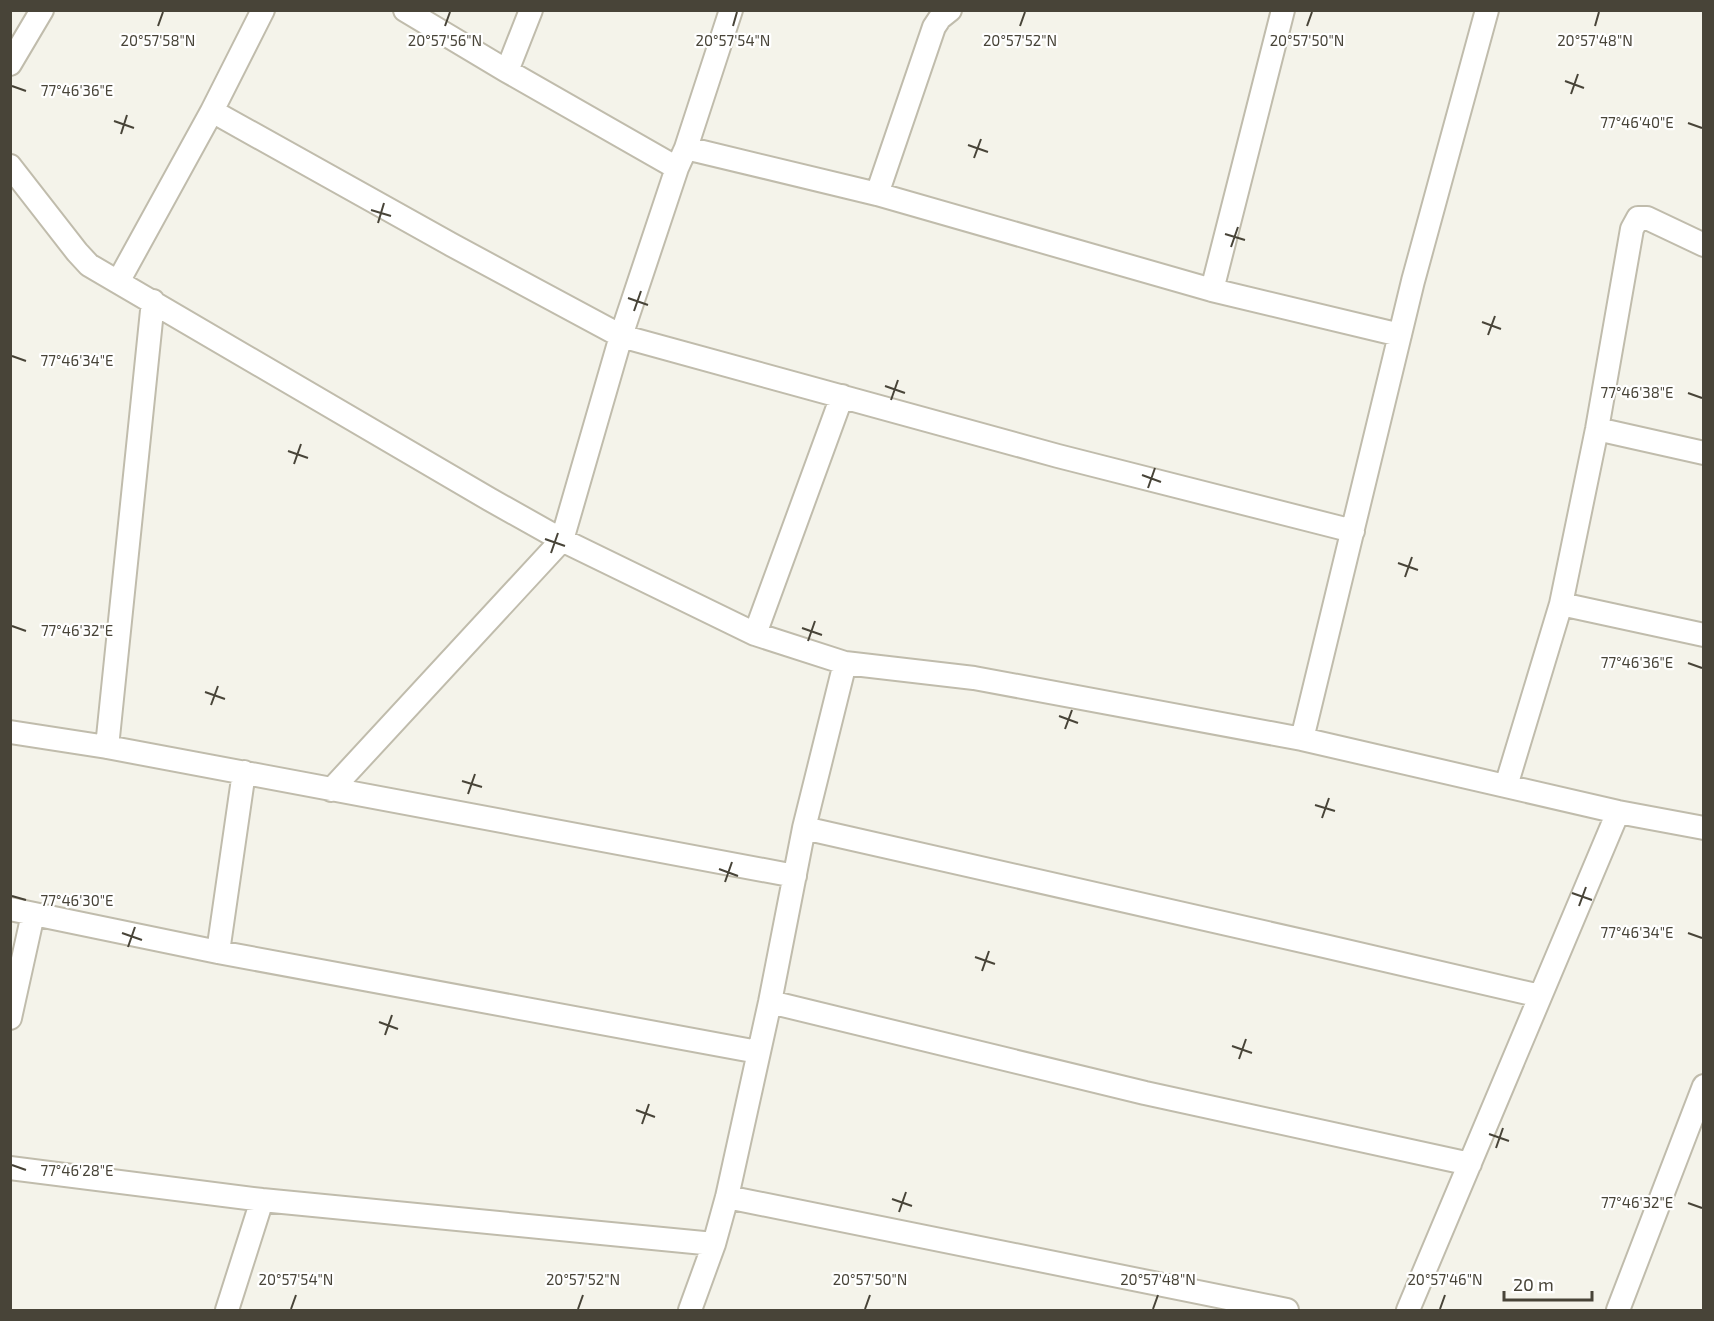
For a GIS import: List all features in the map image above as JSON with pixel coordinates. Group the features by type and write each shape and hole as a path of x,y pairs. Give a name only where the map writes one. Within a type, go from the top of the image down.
{"street":[{"path":"10,64 42,10"},
{"path":"118,282 212,111 263,10"},
{"path":"405,10 507,71 682,158 877,194 1212,290 1400,335"},
{"path":"507,71 531,10"},
{"path":"332,790 562,540 621,336 731,10"},
{"path":"877,194 934,27 950,10"},
{"path":"1212,290 1283,10"},
{"path":"1302,739 1400,335 1487,10"},
{"path":"212,111 621,336 1058,456 1353,531"},
{"path":"10,166 89,265 562,540 755,634 845,663 974,678 1302,739 1618,812 1704,828"},
{"path":"1506,786 1561,603 1597,429 1632,229 1638,218 1647,218 1704,245"},
{"path":"107,747 153,301"},
{"path":"755,634 842,396"},
{"path":"1597,429 1704,453"},
{"path":"1561,603 1704,635"},
{"path":"690,1311 714,1244 727,1197 770,1002 804,828 845,663"},
{"path":"10,732 244,772 795,876"},
{"path":"218,952 244,772"},
{"path":"1408,1311 1618,812"},
{"path":"804,828 1540,996"},
{"path":"10,909 218,952 758,1052"},
{"path":"10,1018 33,914"},
{"path":"770,1002 1145,1093 1470,1164"},
{"path":"1618,1311 1704,1086"},
{"path":"10,1168 262,1200 714,1244"},
{"path":"727,1197 1287,1311"},
{"path":"227,1311 262,1200"}]}
